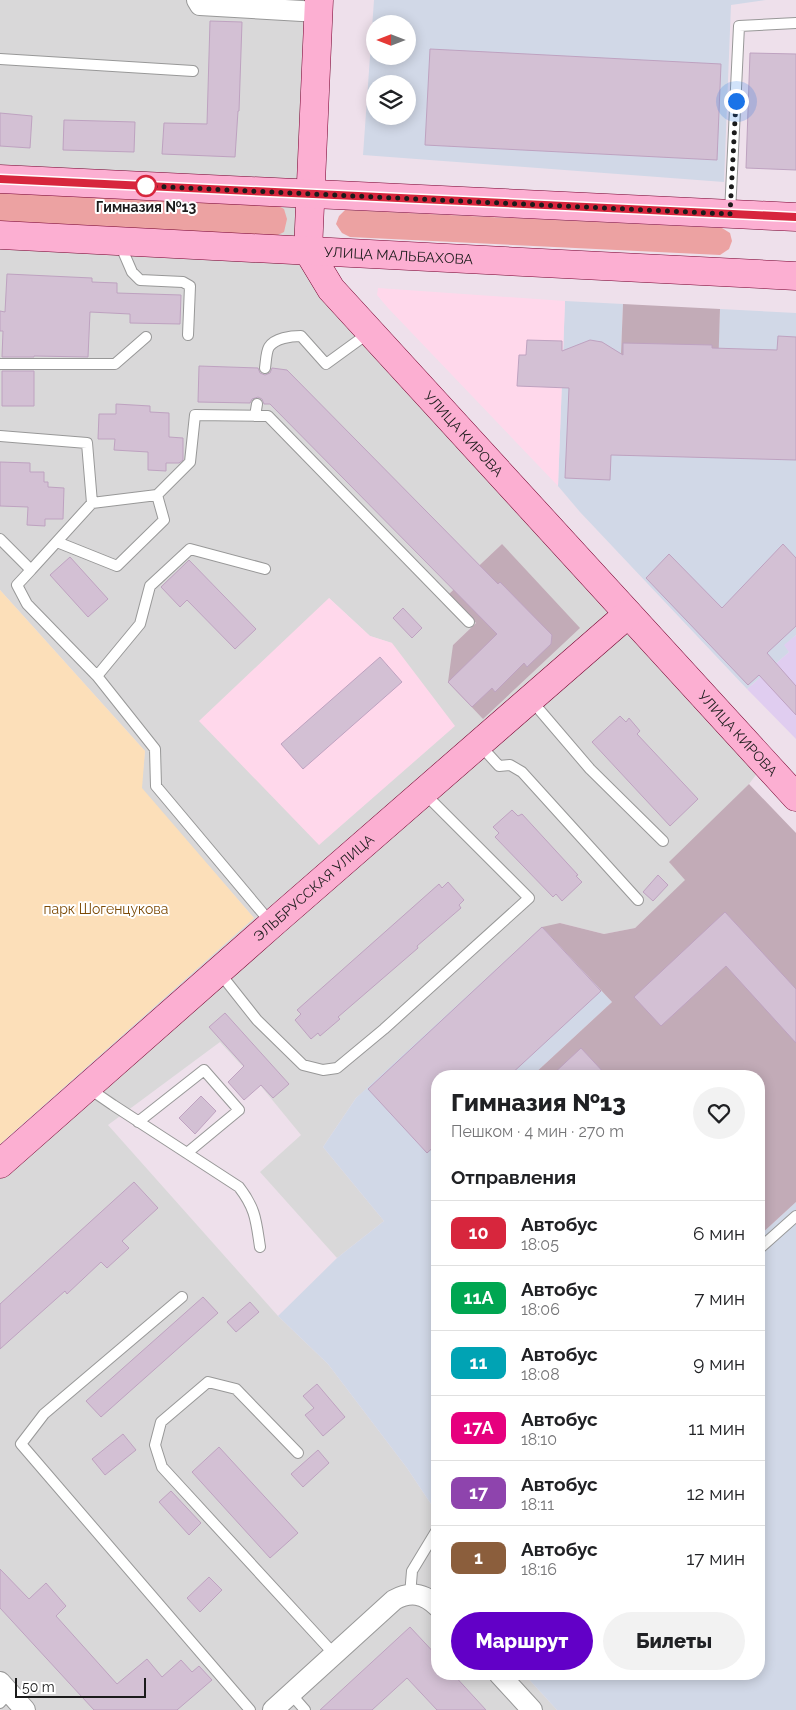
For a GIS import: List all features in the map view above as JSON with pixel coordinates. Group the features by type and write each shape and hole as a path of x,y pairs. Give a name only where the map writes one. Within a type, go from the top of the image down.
{"main road":[{"path":"308,251 319,6"},
{"path":"0,179 796,217"},
{"name":"УЛИЦА МАЛЬБАХОВА","path":"0,235 796,276"},
{"name":"УЛИЦА КИРОВА","path":"308,251 331,289 796,797"},
{"name":"ЭЛЬБРУССКАЯ УЛИЦА","path":"0,1164 218,971 628,614"}],"street":[{"path":"197,0 200,5 319,6"},
{"path":"273,1710 394,1600 404,1595 410,1595 431,1600"},
{"path":"504,1680 532,1710"},
{"path":"3,1693 25,1710"}],"lane":[{"path":"730,214 739,26 796,23"},
{"path":"0,59 193,70"},
{"path":"118,241 132,272 140,280 183,282 190,286 188,334"},
{"path":"265,368 269,347 276,341 291,336 301,336 326,364 370,332"},
{"path":"0,364 115,364 146,338"},
{"path":"255,416 257,404"},
{"path":"272,924 156,786 155,749 97,676 27,604 18,585 92,503 157,495 190,462 195,415 268,416 469,622"},
{"path":"0,436 87,443 92,503"},
{"path":"57,542 117,566 164,520 157,495"},
{"path":"0,539 31,570"},
{"path":"97,676 140,624 150,586 190,550 266,569"},
{"path":"530,699 590,769 663,841"},
{"path":"479,744 499,766 510,765 522,772 638,900"},
{"path":"218,971 257,1020 303,1065 323,1070 337,1068 384,1029 529,898 424,792"},
{"path":"138,1122 204,1070 239,1110 187,1154"},
{"path":"90,1084 97,1094 239,1187 249,1200 256,1216 260,1247"},
{"path":"765,1244 796,1216"},
{"path":"182,1297 44,1414 21,1444 250,1710"},
{"path":"298,1453 236,1389 208,1382 161,1422 155,1445 162,1466 334,1654"},
{"path":"410,1595 412,1571 431,1540"},
{"path":"291,1694 305,1710"}],"shaded area":[{"path":"0,0 319,0 308,251 765,763 749,784 670,863 686,880 635,928 604,934 560,923 356,1098 323,1147 384,1221 337,1258 260,1172 301,1135 260,1085 220,1042 108,1125 278,1316 328,1364 407,1468 431,1504 431,1680 530,1680 557,1710 0,1710 0,1144 254,918 141,788 145,751 0,590","holes":["502,544 483,719 453,645 476,623 449,594","329,598 370,636 392,643 319,845"]},
{"path":"374,0 766,0 731,5 724,182 363,155 366,113 366,125 416,125 416,75 369,75 369,65 416,65 416,15 373,15"},
{"path":"0,193 275,204 284,209 287,219 284,232 274,237 0,224"},
{"path":"345,210 722,228 730,233 732,241 729,249 720,255 350,237 342,233 336,224 339,216"},
{"path":"378,288 565,301 558,486 388,308 377,295"},
{"path":"565,301 623,304 619,401 716,405 720,309 796,313 796,635 784,645 789,652 747,689 580,512 558,486"},
{"path":"623,304 720,309 717,405 619,402"},
{"path":"502,544 580,628 483,719 448,682 453,645 476,623 449,594"},
{"path":"329,598 370,636 392,643 455,726 319,845 199,721"},
{"path":"796,635 796,739 747,689 789,652 783,645"},
{"path":"749,784 796,833 796,1202 765,1230 765,1070 538,1070 612,1002 542,927 560,923 604,934 635,928 685,880 669,862"},
{"path":"542,927 612,1002 538,1070 431,1070 431,1504 407,1468 328,1364 278,1316 337,1258 384,1221 323,1147 356,1098"},
{"path":"796,1202 796,1710 557,1710 530,1680 765,1680 765,1230"}],"green space":[{"name":"парк Шогенцукова","path":"0,590 145,751 142,788 254,918 0,1144"}],"building":[{"path":"210,21 242,22 239,111 235,157 162,154 164,123 207,124"},
{"path":"430,49 721,64 717,160 425,145"},
{"path":"750,53 796,54 796,170 746,168"},
{"path":"0,113 32,116 30,148 0,146"},
{"path":"64,120 135,122 134,152 63,150"},
{"path":"7,274 92,278 92,282 117,283 117,293 181,295 180,324 130,323 130,314 90,312 88,357 2,357 3,331 0,331 0,311 5,312"},
{"path":"778,336 796,337 796,460 611,455 610,480 565,478 569,388 517,386 519,355 526,355 527,340 562,341 562,351 590,340 602,342 623,355 623,343 712,345 712,348 777,350"},
{"path":"199,366 258,368 260,373 265,375 270,373 272,368 287,370 498,584 500,582 552,635 551,644 527,667 524,663 495,692 492,688 472,707 448,682 497,634 270,404 264,404 262,399 258,397 252,399 250,403 198,402"},
{"path":"2,371 34,371 34,406 2,406"},
{"path":"116,404 150,406 150,412 169,413 169,437 183,438 183,460 179,463 166,463 166,471 148,470 148,452 114,450 115,439 98,439 99,414 116,414"},
{"path":"0,462 30,463 30,472 44,472 44,482 48,482 48,487 64,488 63,519 45,519 45,526 27,525 28,507 0,506"},
{"path":"783,544 796,558 796,626 767,653 796,686 796,715 759,675 748,685 646,578 669,554 722,608"},
{"path":"70,557 108,599 88,617 50,575"},
{"path":"189,560 256,629 235,649 187,600 180,607 161,587"},
{"path":"403,608 422,628 412,638 393,618"},
{"path":"380,657 402,682 303,769 281,744"},
{"path":"620,716 626,722 629,718 640,731 637,734 698,799 670,826 592,742"},
{"path":"512,810 518,816 522,814 578,875 576,876 582,882 562,901 556,894 553,897 495,837 499,833 493,827"},
{"path":"658,875 668,885 653,901 643,892"},
{"path":"448,882 464,900 459,905 461,908 338,1017 340,1019 320,1036 318,1033 311,1039 295,1020 301,1014 297,1010 439,884 442,888"},
{"path":"725,912 796,989 796,1043 726,966 661,1026 634,997"},
{"path":"542,927 601,991 515,1070 431,1070 431,1149 427,1153 368,1089"},
{"path":"225,1013 289,1084 273,1098 261,1085 244,1100 228,1082 244,1066 209,1027"},
{"path":"581,1048 601,1070 557,1070"},
{"path":"201,1096 216,1111 195,1134 179,1118"},
{"path":"134,1182 158,1208 122,1241 129,1248 107,1268 101,1262 67,1294 65,1291 0,1349 0,1304"},
{"path":"203,1297 218,1313 101,1417 86,1401"},
{"path":"250,1302 259,1312 236,1332 227,1322"},
{"path":"317,1384 345,1417 323,1436 305,1415 314,1408 303,1396"},
{"path":"123,1434 136,1450 105,1475 92,1459"},
{"path":"219,1447 298,1533 270,1558 192,1472"},
{"path":"318,1450 329,1463 303,1487 291,1474"},
{"path":"171,1491 201,1523 189,1535 159,1502"},
{"path":"0,1569 29,1599 46,1583 66,1606 56,1616 117,1684 147,1659 162,1677 181,1660 192,1672 199,1666 212,1680 177,1710 94,1710 0,1608"},
{"path":"209,1577 222,1590 200,1612 187,1598"},
{"path":"410,1627 431,1650 431,1680 458,1680 486,1710 437,1710 407,1678 372,1710 320,1710"}],"bus line":[{"name":"10","path":"0,179 796,217"}],"place":[{"name":"Гимназия №13","path":"146,186"}],"route":[{"path":"146,186 730,214 736,101"}]}
